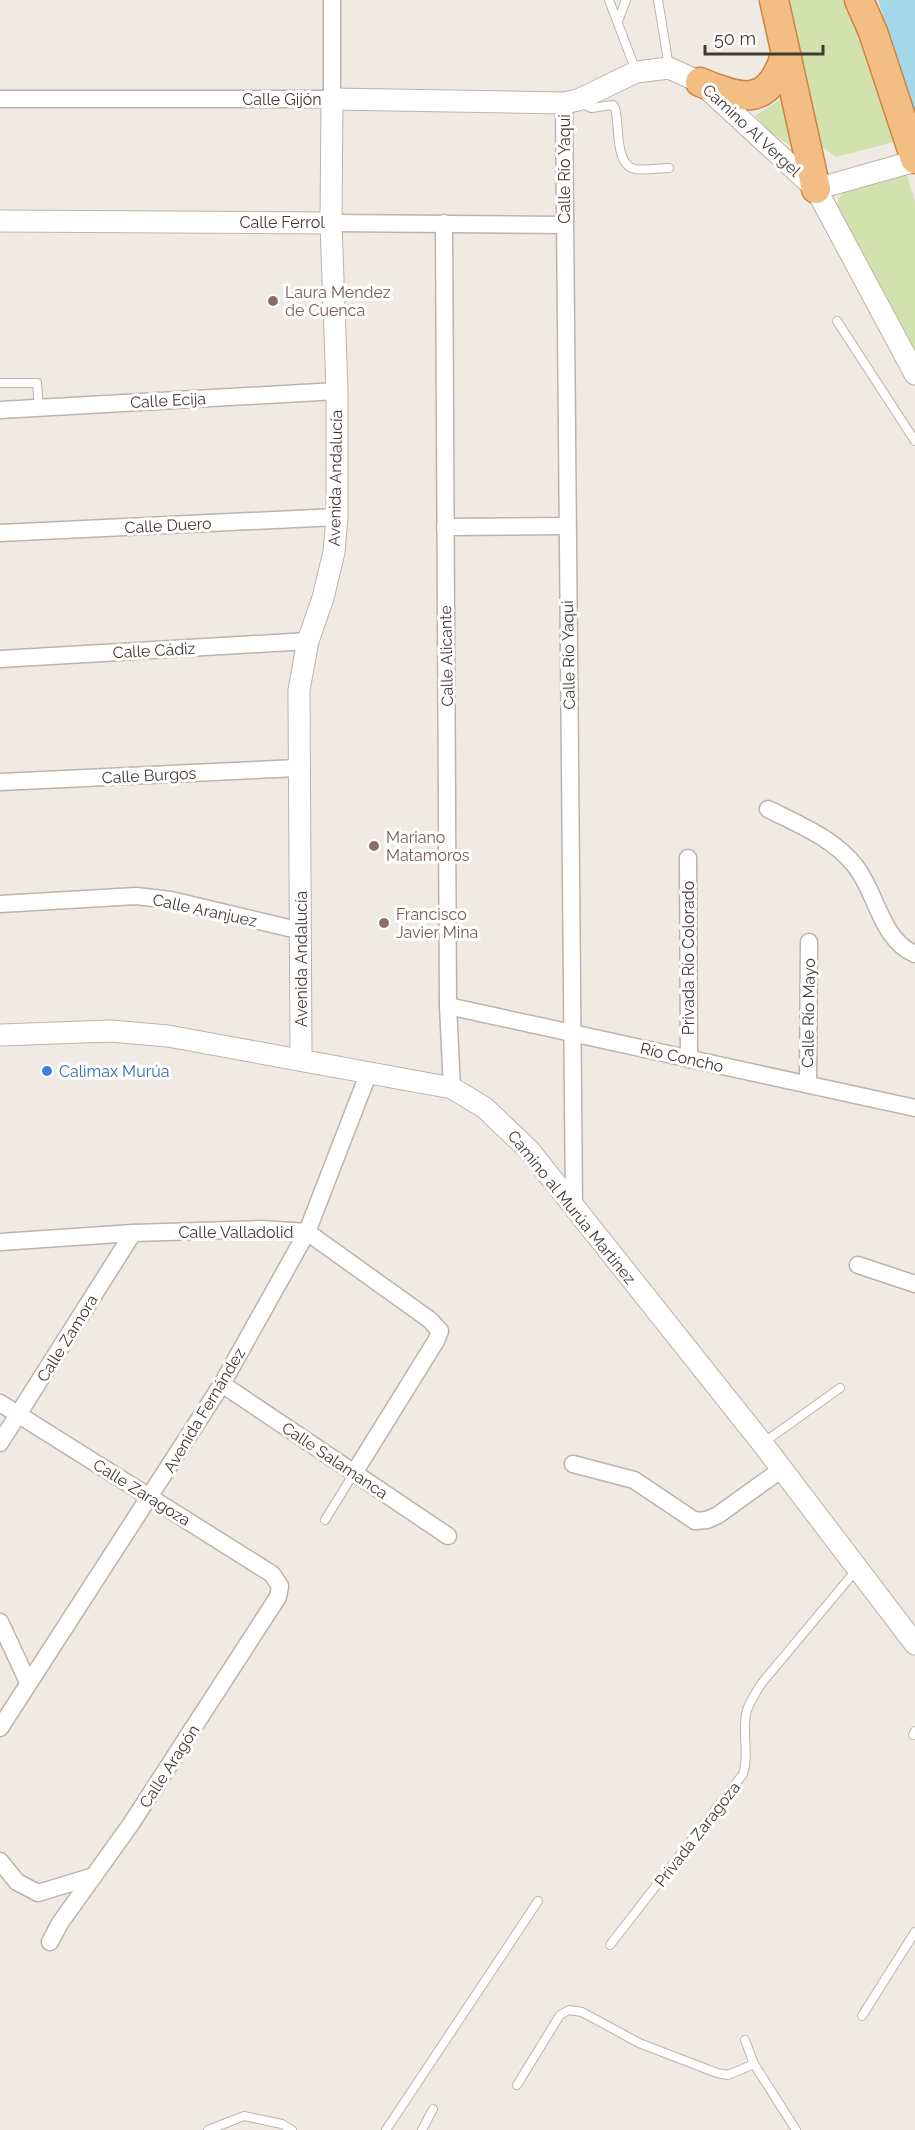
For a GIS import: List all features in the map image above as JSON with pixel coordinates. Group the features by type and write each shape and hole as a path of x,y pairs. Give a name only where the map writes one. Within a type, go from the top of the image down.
{"highway":[{"path":"774,0 785,56 828,187"},
{"path":"859,0 873,32 915,160"},
{"path":"700,82 735,95 748,97 762,93 776,78 785,56"}],"street":[{"name":"Avenida Andalucía","path":"301,1059 299,690 308,641 329,575 334,552 337,517 337,391 331,222 332,0"},
{"path":"571,102 636,72 669,68"},
{"name":"Camino Al Vergel","path":"669,68 700,82 828,187 915,374"},
{"name":"Calle Gijón","path":"0,99 571,102"},
{"name":"Calle Río Yaqui","path":"571,102 564,225 574,1208"},
{"path":"828,187 915,160"},
{"name":"Calle Ferrol","path":"0,221 564,225"},
{"name":"Calle Alicante","path":"444,223 448,1006 452,1088"},
{"name":"Calle Ecija","path":"0,410 337,391"},
{"name":"Calle Duero","path":"0,533 337,517"},
{"path":"445,527 567,526"},
{"name":"Calle Cádiz","path":"0,659 308,641"},
{"name":"Calle Burgos","path":"0,782 298,768"},
{"path":"768,809 839,849 857,867 897,942 915,954"},
{"name":"Privada Río Colorado","path":"688,858 689,1059"},
{"name":"Calle Aranjuez","path":"0,904 136,896 171,900 301,931"},
{"name":"Calle Río Mayo","path":"807,1084 809,942"},
{"name":"Río Concho","path":"448,1006 915,1107"},
{"name":"Camino al Murúa Martínez","path":"0,1035 111,1031 168,1036 452,1088 485,1108 506,1125 574,1208 762,1443 915,1644"},
{"name":"Avenida Fernández","path":"0,1728 28,1682 151,1498 222,1384 307,1232 369,1072"},
{"path":"915,1100 915,1107"},
{"name":"Calle Valladolid","path":"0,1242 133,1233 261,1229 307,1232 430,1320 440,1331 354,1473"},
{"name":"Calle Zamora","path":"0,1443 133,1233"},
{"path":"858,1265 915,1284"},
{"name":"Calle Salamanca","path":"222,1384 448,1536"},
{"name":"Calle Zaragoza","path":"0,1403 272,1574 280,1586"},
{"path":"573,1464 634,1480 695,1521 707,1520 718,1515 782,1469"},
{"name":"Calle Aragón","path":"50,1942 60,1923 131,1824 271,1607 280,1586"},
{"path":"0,1622 28,1682"},
{"path":"3,1869 17,1882 38,1893 94,1876"}],"lane":[{"path":"609,0 636,72"},
{"path":"618,21 626,0"},
{"path":"658,0 669,68"},
{"path":"571,102 591,108 613,105 622,156 627,164 634,169 669,168"},
{"path":"837,321 915,441"},
{"path":"0,383 37,383 39,408"},
{"path":"762,1443 840,1388"},
{"path":"325,1520 354,1473"},
{"name":"Privada Zaragoza","path":"610,1945 743,1774 747,1764 747,1711 761,1684 858,1568"},
{"path":"386,2130 538,1901"},
{"path":"862,2016 915,1932"},
{"path":"517,2085 560,2015 569,2010 582,2012 639,2043 717,2073 728,2075 754,2064"},
{"path":"745,2040 754,2064 796,2130"},
{"path":"422,2130 433,2109"},
{"path":"208,2130 244,2116 282,2124 292,2130"}],"green space":[{"path":"781,0 848,0 898,141 836,157 813,140"},
{"path":"781,99 791,143 789,145 770,132 755,116"},
{"path":"906,173 915,201 915,357 837,209 838,200 844,191"}],"water":[{"path":"878,0 915,0 915,118"}],"place":[{"name":"Laura Mendez de Cuenca","path":"273,301"},
{"name":"Mariano Matamoros","path":"374,846"},
{"name":"Francisco Javier Mina","path":"384,923"},
{"name":"Calimax Murúa","path":"47,1071"}]}
